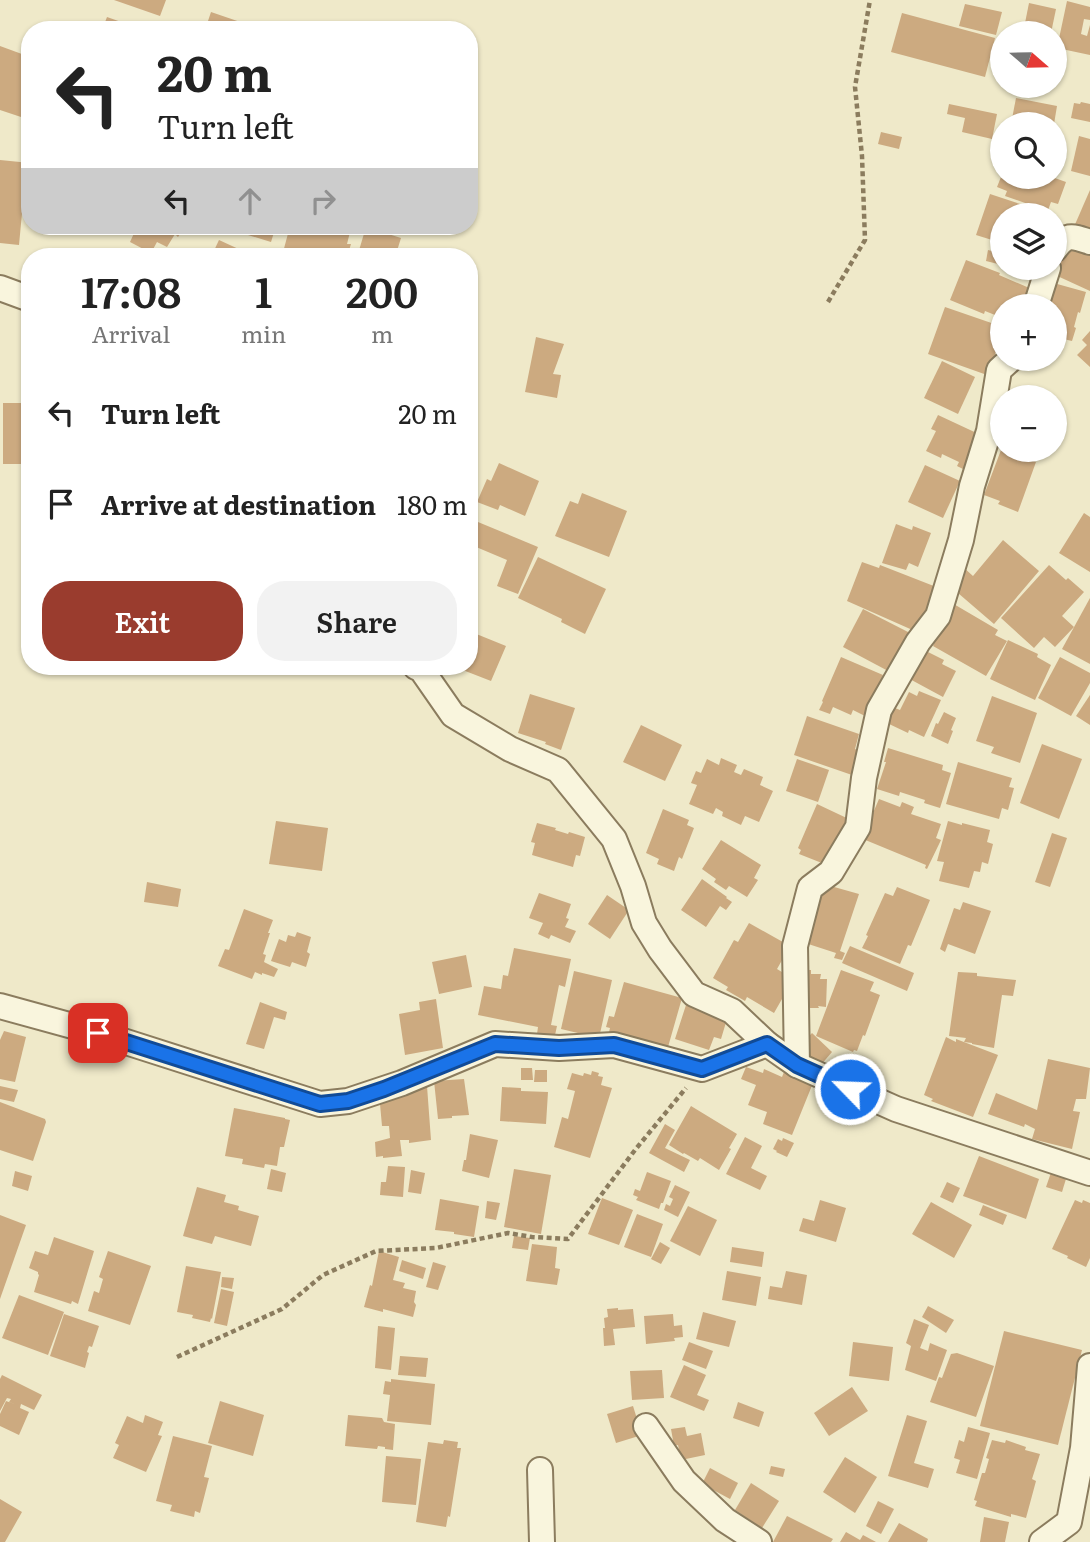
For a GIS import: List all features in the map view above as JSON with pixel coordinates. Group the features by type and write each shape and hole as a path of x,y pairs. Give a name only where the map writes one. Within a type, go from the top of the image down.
{"street":[{"path":"1067,238 1074,236 1090,242"},
{"path":"0,288 21,296"},
{"path":"797,1065 795,946 810,888 831,872 858,827 864,778 879,710 918,642 938,616 989,431 999,371"},
{"path":"425,675 453,715 510,749 558,770 614,839 644,923 694,994 732,1011 767,1044 797,1065 896,1109 1090,1173"},
{"path":"0,1006 98,1033 320,1104 348,1101 495,1044 559,1048 614,1045 702,1069 767,1044"},
{"path":"1042,1542 1069,1522 1083,1448 1090,1366"},
{"path":"646,1426 684,1481 724,1520 759,1542"},
{"path":"540,1470 542,1542"}],"path":[{"path":"828,302 865,240 862,156 855,87 870,0"},
{"path":"177,1357 282,1309 323,1275 376,1251 436,1248 508,1233 568,1240 635,1150 702,1069"}],"building":[{"path":"114,0 166,0 160,16"},
{"path":"1067,1 1090,7 1090,20 1084,19 1081,34 1087,36 1090,25 1090,55 1068,50 1068,21 1063,21"},
{"path":"1029,3 1056,9 1054,21 1025,21"},
{"path":"965,4 1002,12 1000,21 990,21 990,34 959,26"},
{"path":"211,12 237,21 208,21"},
{"path":"902,13 990,37 990,58 985,77 891,52"},
{"path":"0,46 21,54 21,117 0,110"},
{"path":"1016,98 1057,106 1056,112 1013,112"},
{"path":"1074,103 1090,104 1090,122 1071,118"},
{"path":"949,104 990,113 990,139 962,132 965,118 947,114"},
{"path":"881,132 902,137 899,149 878,144"},
{"path":"1079,136 1090,139 1090,176 1071,171"},
{"path":"0,160 21,162 19,245 0,243"},
{"path":"1002,189 1063,189 1058,203 1025,203 1005,196 1007,191"},
{"path":"1090,190 1090,236 1073,229"},
{"path":"990,194 1017,203 990,203 990,239 976,235"},
{"path":"133,235 174,235 167,247 157,242 154,248 141,248 130,242"},
{"path":"248,235 273,235 271,242"},
{"path":"288,235 349,235 347,244 351,244 350,248 284,248"},
{"path":"364,235 391,235 401,238 398,248 360,248"},
{"path":"1069,238 1090,248 1090,291 1066,280"},
{"path":"219,240 236,248 215,248"},
{"path":"988,250 990,251 990,262 986,261"},
{"path":"966,260 990,269 990,280 1011,280 1034,290 1032,294 990,294 990,313 985,311 984,314 950,300"},
{"path":"1050,282 1086,292 1080,313 1078,312 1072,341 1067,340 1067,294 1047,294"},
{"path":"945,307 990,323 990,367 987,375 928,354"},
{"path":"1090,331 1090,367 1077,355 1087,345 1082,340"},
{"path":"536,337 564,344 553,374 561,375 557,398 525,392"},
{"path":"942,361 975,377 958,414 924,398"},
{"path":"3,403 21,403 21,464 3,464"},
{"path":"938,415 983,436 967,471 957,466 959,462 942,454 941,458 926,451 936,431 931,429"},
{"path":"996,462 1036,462 1018,512 984,495"},
{"path":"499,463 539,481 525,516 500,505 498,510 478,502 487,479 491,481"},
{"path":"925,465 960,481 943,518 908,502"},
{"path":"582,493 627,511 609,557 555,536 570,501 578,504"},
{"path":"1084,513 1090,517 1090,572 1059,553"},
{"path":"478,522 538,547 518,594 497,586 507,560 478,548"},
{"path":"896,524 912,530 913,526 931,533 918,567 909,563 906,570 882,563"},
{"path":"1003,540 1039,571 994,624 951,587 963,567 973,576"},
{"path":"538,557 606,589 585,634 561,622 562,619 518,598"},
{"path":"862,562 879,568 880,565 944,590 917,632 847,601"},
{"path":"1049,565 1084,592 1062,616 1074,627 1055,647 1044,637 1034,648 1001,618"},
{"path":"1090,598 1090,664 1062,649"},
{"path":"952,603 998,630 995,635 1007,641 986,676 933,646 930,641"},
{"path":"863,609 910,633 890,672 843,647"},
{"path":"478,635 506,646 491,681 476,675 478,675"},
{"path":"1008,640 1038,654 1037,657 1051,665 1035,700 990,679"},
{"path":"920,648 944,660 942,664 956,671 943,697 906,677"},
{"path":"841,657 883,675 865,716 853,710 851,715 833,707 830,714 819,710"},
{"path":"1060,657 1090,673 1090,683 1071,716 1038,698"},
{"path":"919,691 941,700 924,737 887,723 895,708 900,710 909,692 917,696"},
{"path":"530,694 575,708 561,750 518,733"},
{"path":"1090,695 1090,725 1076,716"},
{"path":"992,696 1037,713 1020,763 991,753 994,747 976,741"},
{"path":"944,712 956,718 948,744 931,736"},
{"path":"807,716 859,734 855,749 860,751 852,775 794,755"},
{"path":"641,725 682,745 665,781 623,762"},
{"path":"1042,744 1082,759 1059,819 1020,803"},
{"path":"888,748 943,765 942,770 951,773 940,808 900,792 899,796 877,789"},
{"path":"721,758 737,765 734,772 741,775 744,769 763,777 760,785 773,791 759,822 745,816 741,825 722,816 723,812 716,808 713,814 689,804 697,785 691,783 696,771 701,773 707,759 719,765"},
{"path":"797,759 829,770 818,802 786,791"},
{"path":"958,762 1012,778 1009,787 1014,788 1008,810 1002,808 999,819 946,804"},
{"path":"879,799 900,807 902,802 914,807 911,814 941,824 936,838 941,840 927,869 926,865 863,839"},
{"path":"817,804 853,821 832,867 799,854 801,850 798,848"},
{"path":"663,809 689,820 687,825 694,828 682,859 679,857 674,871 657,864 659,859 646,853"},
{"path":"276,821 328,828 322,871 269,864"},
{"path":"948,821 990,830 987,842 993,844 988,864 982,862 980,872 974,871 969,888 939,881 944,862 937,861"},
{"path":"537,823 585,837 580,856 576,855 573,867 532,855 535,843 531,842"},
{"path":"1052,833 1067,838 1050,887 1035,882"},
{"path":"721,840 761,865 754,878 758,880 747,897 729,886 726,890 702,869"},
{"path":"702,879 732,902 726,910 720,906 706,927 681,910"},
{"path":"147,882 181,889 178,907 144,902"},
{"path":"820,883 859,894 840,951 845,953 842,960 834,958 836,953 799,941"},
{"path":"897,887 930,900 911,946 908,945 900,964 862,948 885,893 893,896"},
{"path":"539,893 571,904 565,927 576,931 570,943 551,935 549,939 538,934 543,923 529,918"},
{"path":"607,895 629,910 610,939 588,924"},
{"path":"963,902 991,911 975,954 948,944 945,952 940,949 954,908 960,910"},
{"path":"244,909 273,920 263,954 266,955 264,962 278,969 274,977 255,972 252,979 218,966 225,949 229,950"},
{"path":"749,923 790,946 777,969 790,977 783,990 786,992 774,1013 747,997 745,1001 726,990 728,987 713,978 734,940 738,942"},
{"path":"297,932 311,937 306,967 292,962 290,967 271,961 279,939 286,942 288,935 295,937"},
{"path":"850,946 914,973 907,991 842,963"},
{"path":"514,948 571,959 565,987 559,985 551,1025 557,1026 553,1044 536,1041 538,1027 478,1015 484,986 501,989 503,975 508,976"},
{"path":"466,955 472,987 439,994 432,962"},
{"path":"806,970 811,970 811,974 821,974 820,979 827,979 826,1007 802,1008"},
{"path":"841,970 874,982 870,991 880,995 865,1036 863,1035 857,1051 853,1052 816,1036"},
{"path":"574,971 612,980 599,1038 561,1029"},
{"path":"958,972 1016,980 1013,996 1002,995 994,1048 964,1042 966,1038 949,1036"},
{"path":"624,982 682,998 668,1047 609,1032 610,1028 606,1027 609,1016 614,1017"},
{"path":"436,999 443,1048 405,1055 399,1014 420,1010 419,1002"},
{"path":"260,1002 287,1012 285,1020 274,1017 264,1049 246,1044"},
{"path":"686,1005 727,1019 721,1039 714,1037 709,1050 675,1039"},
{"path":"4,1031 26,1037 15,1082 0,1079 0,1040"},
{"path":"812,1033 832,1052 820,1066 799,1047"},
{"path":"946,1037 998,1055 973,1117 931,1101 933,1099 924,1095"},
{"path":"1048,1059 1090,1068 1086,1099 1076,1099 1073,1111 1080,1112 1072,1149 1032,1139 1035,1129 988,1114 996,1093 1037,1110"},
{"path":"746,1067 763,1073 764,1069 782,1077 784,1072 813,1083 792,1135 763,1124 767,1112 748,1105 756,1085 741,1079"},
{"path":"521,1068 532,1068 533,1080 521,1080"},
{"path":"535,1070 547,1070 547,1082 534,1082"},
{"path":"592,1071 603,1077 601,1085 612,1088 590,1158 554,1147 562,1117 568,1119 575,1091 567,1089 572,1073 583,1076 584,1073 591,1075"},
{"path":"464,1079 469,1115 438,1119 434,1081"},
{"path":"0,1086 18,1090 14,1102 0,1099"},
{"path":"427,1086 431,1140 409,1143 409,1140 400,1140 402,1156 376,1157 375,1142 390,1138 389,1126 382,1126 381,1096 396,1089"},
{"path":"502,1087 548,1092 546,1124 500,1121"},
{"path":"0,1102 45,1119 33,1161 0,1150"},
{"path":"691,1106 737,1134 719,1170 700,1158 698,1161 669,1145"},
{"path":"234,1108 290,1120 284,1147 280,1147 277,1166 265,1164 264,1168 242,1164 243,1159 225,1156"},
{"path":"665,1124 675,1130 665,1148 690,1160 684,1172 649,1153"},
{"path":"470,1134 498,1140 489,1178 462,1171"},
{"path":"745,1137 762,1146 751,1168 767,1176 760,1190 726,1174"},
{"path":"783,1138 794,1143 787,1157 773,1149 778,1139 782,1141"},
{"path":"979,1156 1039,1179 1026,1219 963,1196"},
{"path":"1054,1164 1069,1169 1062,1192 1046,1187"},
{"path":"388,1166 405,1167 403,1197 380,1195 381,1182 386,1182"},
{"path":"271,1169 286,1173 282,1192 267,1189"},
{"path":"514,1169 551,1175 541,1234 504,1227"},
{"path":"411,1170 425,1173 421,1194 408,1192"},
{"path":"15,1171 32,1176 28,1191 12,1186"},
{"path":"647,1172 671,1181 659,1209 636,1200 638,1197 633,1195 635,1189 640,1191"},
{"path":"947,1182 960,1188 953,1203 940,1197"},
{"path":"675,1185 690,1192 678,1217 664,1210 666,1204 670,1206 673,1199 669,1197"},
{"path":"197,1187 226,1195 224,1202 239,1206 238,1210 259,1216 251,1246 215,1236 212,1244 183,1236"},
{"path":"602,1198 633,1210 619,1245 588,1234"},
{"path":"440,1199 479,1206 474,1237 435,1230"},
{"path":"820,1200 846,1208 836,1242 799,1231 803,1218 814,1221"},
{"path":"1075,1200 1090,1203 1090,1258 1086,1267 1052,1249"},
{"path":"487,1201 500,1203 496,1220 485,1218"},
{"path":"931,1202 972,1225 954,1258 912,1234"},
{"path":"983,1205 1007,1215 1003,1225 979,1215"},
{"path":"688,1206 717,1220 700,1256 670,1241"},
{"path":"637,1214 663,1224 651,1257 624,1247"},
{"path":"0,1215 26,1225 0,1299"},
{"path":"514,1236 530,1238 528,1250 512,1248"},
{"path":"54,1237 94,1251 78,1304 34,1292 39,1275 29,1268 35,1251 48,1255"},
{"path":"660,1242 670,1248 661,1264 651,1259"},
{"path":"532,1244 557,1247 555,1268 560,1269 557,1285 526,1281"},
{"path":"732,1247 764,1252 762,1267 730,1262"},
{"path":"108,1251 151,1266 130,1325 88,1311 94,1291 99,1293 103,1279 99,1277"},
{"path":"379,1251 399,1257 393,1280 405,1283 403,1288 416,1291 413,1317 364,1307 370,1285 372,1286"},
{"path":"402,1260 426,1268 423,1279 399,1271"},
{"path":"433,1262 446,1266 438,1290 426,1287"},
{"path":"186,1266 221,1272 210,1322 177,1312"},
{"path":"727,1271 761,1277 756,1306 722,1300"},
{"path":"786,1271 807,1275 802,1305 768,1299 770,1286 782,1288"},
{"path":"222,1277 234,1278 232,1289 221,1287"},
{"path":"221,1289 234,1292 227,1326 214,1323"},
{"path":"19,1295 64,1312 48,1355 2,1338"},
{"path":"928,1306 954,1320 946,1333 922,1317"},
{"path":"607,1309 633,1309 635,1327 613,1329 615,1345 604,1346 603,1328 604,1318 608,1317"},
{"path":"703,1312 736,1321 729,1347 696,1339"},
{"path":"64,1314 99,1326 92,1347 89,1346 87,1352 89,1353 85,1368 50,1356"},
{"path":"673,1314 674,1326 682,1325 683,1337 674,1338 675,1341 646,1344 644,1316"},
{"path":"914,1319 929,1325 920,1348 928,1351 930,1343 947,1350 936,1381 905,1370 911,1346 906,1343"},
{"path":"378,1326 395,1328 391,1370 375,1368"},
{"path":"1004,1331 1082,1350 1058,1445 980,1426"},
{"path":"689,1342 713,1351 706,1369 682,1360"},
{"path":"853,1342 893,1347 889,1381 849,1376"},
{"path":"957,1353 994,1366 976,1417 930,1402 951,1354"},
{"path":"400,1356 428,1358 426,1377 398,1375"},
{"path":"684,1365 706,1375 697,1395 709,1400 704,1411 670,1397"},
{"path":"662,1370 664,1398 632,1400 630,1371"},
{"path":"2,1375 42,1395 34,1410 21,1404 20,1408 29,1412 19,1435 0,1426 0,1414 6,1401 17,1405 9,1402 11,1399 7,1398 0,1411"},
{"path":"391,1379 435,1384 431,1425 387,1421 390,1395 383,1394 385,1381 391,1382"},
{"path":"852,1387 868,1411 829,1436 814,1413"},
{"path":"220,1401 264,1415 253,1456 208,1443"},
{"path":"738,1402 764,1412 759,1427 733,1418"},
{"path":"633,1406 642,1435 616,1443 607,1414"},
{"path":"145,1415 163,1422 158,1435 162,1436 146,1472 113,1458 119,1445 115,1443 127,1416 143,1423"},
{"path":"348,1415 382,1418 384,1422 395,1424 393,1450 378,1446 377,1449 345,1446"},
{"path":"907,1415 927,1421 914,1463 934,1469 928,1488 888,1476"},
{"path":"685,1427 687,1436 701,1433 705,1455 681,1460 678,1445 674,1446 671,1429"},
{"path":"968,1427 990,1433 977,1479 956,1473 960,1460 954,1458 959,1440 964,1442"},
{"path":"173,1436 212,1446 204,1477 209,1478 200,1513 195,1511 194,1517 170,1511 172,1505 156,1501"},
{"path":"444,1440 458,1442 457,1448 461,1448 446,1527 416,1522 428,1442 443,1444"},
{"path":"992,1440 1005,1443 1006,1440 1040,1454 1032,1479 1036,1481 1026,1518 1011,1514 1011,1517 975,1506 977,1501 974,1500 982,1473 985,1473 989,1459 986,1458"},
{"path":"386,1456 421,1459 416,1505 382,1502"},
{"path":"845,1457 877,1477 855,1513 823,1492"},
{"path":"771,1466 785,1469 783,1477 769,1474"},
{"path":"710,1468 738,1483 730,1499 702,1484"},
{"path":"751,1483 779,1501 762,1528 735,1510"},
{"path":"0,1499 22,1512 5,1542 0,1542"},
{"path":"878,1501 894,1509 881,1534 866,1526"},
{"path":"787,1516 833,1539 831,1542 773,1542"},
{"path":"984,1517 1009,1522 1005,1542 980,1542"},
{"path":"899,1523 928,1539 927,1542 888,1542"},
{"path":"846,1532 860,1540 863,1535 876,1542 840,1542"}],"route":[{"path":"98,1033 320,1104 348,1101 402,1083 495,1044 559,1048 614,1045 702,1069 767,1044 797,1065 850,1089"}]}
